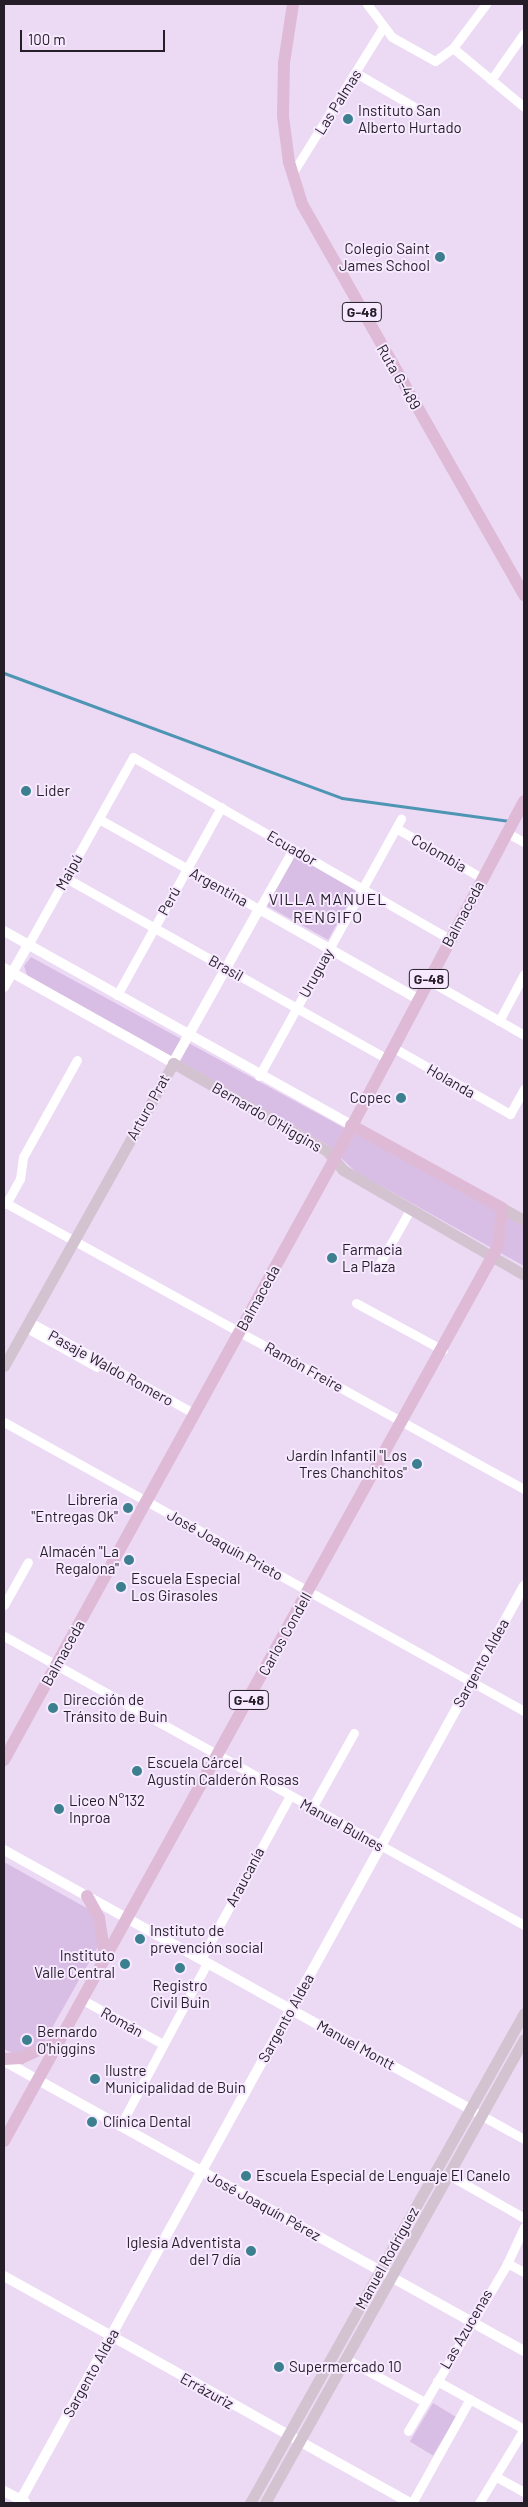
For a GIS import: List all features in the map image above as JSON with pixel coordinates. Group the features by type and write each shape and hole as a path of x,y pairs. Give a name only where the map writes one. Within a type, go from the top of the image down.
{"main road":[{"name":"Ruta G-489","path":"293,4 282,98 292,174 316,233 524,595"},
{"name":"G-48","path":"511,825 524,801"},
{"name":"Balmaceda","path":"4,1760 334,1160 389,1052 511,825"},
{"name":"Bernardo O'Higgins","path":"172,1063 327,1151 343,1170 524,1276"},
{"name":"Arturo Prat","path":"4,1366 172,1063"},
{"path":"351,1125 524,1220"},
{"name":"G-48","path":"494,1258 502,1208"},
{"name":"Carlos Condell","path":"4,2141 81,1999 494,1258"},
{"path":"87,1896 99,1918 105,1957"},
{"name":"Manuel Rodríguez","path":"252,2500 524,2013"},
{"name":"Manuel Rodríguez","path":"266,2503 524,2039"},
{"path":"4,2060 21,2058 59,2041"}],"street":[{"path":"367,4 382,29 433,60 443,59 486,4"},
{"name":"Las Palmas","path":"292,174 382,29"},
{"path":"491,80 524,33"},
{"path":"453,48 524,107"},
{"path":"356,73 413,106"},
{"name":"Ecuador","path":"133,758 450,939"},
{"name":"Maipú","path":"4,987 8,971 28,945 133,758"},
{"name":"Perú","path":"117,995 220,808"},
{"name":"Argentina","path":"99,819 418,998"},
{"name":"Uruguay","path":"259,1076 401,819"},
{"path":"511,825 524,842"},
{"name":"Colombia","path":"396,828 482,878"},
{"name":"Arturo Prat","path":"172,1063 292,849"},
{"name":"Brasil","path":"66,878 297,1008 389,1052"},
{"path":"4,931 259,1076 351,1125"},
{"name":"Bernardo O'Higgins","path":"8,971 172,1063"},
{"path":"499,1021 524,974"},
{"path":"428,980 524,1035"},
{"name":"Holanda","path":"389,1052 510,1114 524,1089"},
{"path":"5,1203 20,1179 23,1158 77,1060"},
{"name":"Ramón Freire","path":"5,1203 524,1489"},
{"path":"376,1270 410,1210"},
{"path":"356,1303 443,1350"},
{"name":"Pasaje Waldo Romero","path":"26,1324 194,1416"},
{"name":"José Joaquín Prieto","path":"4,1422 524,1711"},
{"path":"4,1605 28,1562"},
{"name":"Sargento Aldea","path":"22,2502 111,2336 524,1586"},
{"name":"Manuel Bulnes","path":"4,1636 524,1925"},
{"path":"312,1808 354,1734"},
{"name":"Araucanía","path":"204,1961 290,1796"},
{"name":"Manuel Montt","path":"4,1850 524,2139"},
{"path":"120,2126 204,1961"},
{"name":"Román","path":"81,1999 163,2044"},
{"name":"José Joaquín Pérez","path":"4,2060 37,2081 381,2270 391,2278 524,2351"},
{"path":"448,2175 524,2218"},
{"name":"Las Azucenas","path":"408,2431 470,2322 507,2263 524,2227"},
{"path":"507,2263 524,2272"},
{"name":"Errázuriz","path":"4,2276 288,2436 412,2503"},
{"path":"346,2359 425,2402"},
{"path":"437,2381 524,2429 479,2503"},
{"path":"412,2503 470,2399"},
{"path":"495,2476 524,2492"},
{"path":"4,2491 22,2502"},
{"path":"252,2500 266,2503"}],"shaded area":[{"path":"295,855 356,889 328,940 267,906"},
{"path":"31,957 524,1226 524,1266 356,1172 326,1144 27,975 24,966"},
{"path":"4,1862 92,1911 100,1943 44,2042 16,2055 4,2049"},
{"path":"433,2403 456,2417 433,2455 410,2442"}],"waterway":[{"path":"4,673 342,798 509,821"}],"place":[{"name":"Instituto San Alberto Hurtado","path":"348,119"},
{"name":"Colegio Saint James School","path":"440,257"},
{"name":"Lider","path":"26,791"},
{"name":"Copec","path":"401,1098"},
{"name":"Farmacia La Plaza","path":"332,1258"},
{"name":"Jardín Infantil \"Los Tres Chanchitos\"","path":"417,1464"},
{"name":"Libreria \"Entregas Ok\"","path":"128,1508"},
{"name":"Almacén \"La Regalona\"","path":"129,1560"},
{"name":"Escuela Especial Los Girasoles","path":"121,1587"},
{"name":"Dirección de Tránsito de Buin","path":"53,1708"},
{"name":"Escuela Cárcel Agustín Calderón Rosas","path":"137,1771"},
{"name":"Liceo N°132 Inproa","path":"59,1809"},
{"name":"Instituto de prevención social","path":"140,1939"},
{"name":"Instituto Valle Central","path":"125,1964"},
{"name":"Registro Civil Buin","path":"180,1968"},
{"name":"Bernardo O'higgins","path":"27,2040"},
{"name":"Ilustre Municipalidad de Buin","path":"95,2079"},
{"name":"Clínica Dental","path":"92,2122"},
{"name":"Escuela Especial de Lenguaje El Canelo","path":"246,2176"},
{"name":"Iglesia Adventista del 7 día","path":"251,2251"},
{"name":"Supermercado 10","path":"279,2367"}],"district":[{"name":"VILLA MANUEL RENGIFO","path":"328,908"}]}
